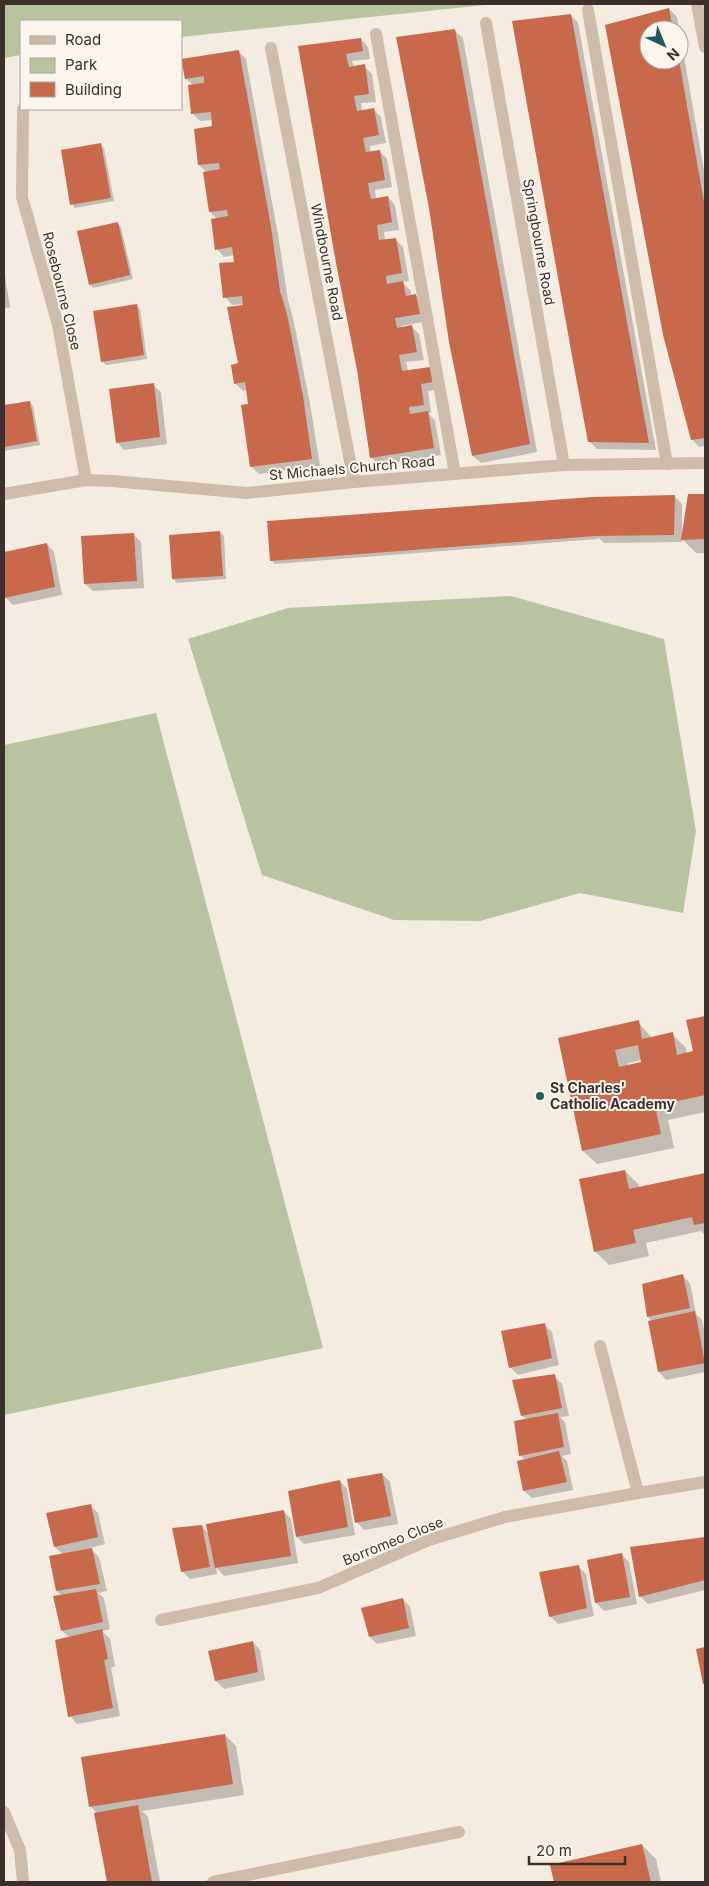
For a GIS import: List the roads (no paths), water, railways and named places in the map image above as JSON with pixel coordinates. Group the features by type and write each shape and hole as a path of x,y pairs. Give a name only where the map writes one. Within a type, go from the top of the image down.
{"street":[{"path":"697,4 705,47"},
{"path":"588,10 667,464"},
{"name":"Springbourne Road","path":"486,23 564,465"},
{"path":"376,34 455,474"},
{"name":"Windbourne Road","path":"271,48 354,482"},
{"name":"Rosebourne Close","path":"23,110 22,197 58,325 86,480"},
{"name":"St Michaels Church Road","path":"4,494 86,480 123,481 247,493 354,482 564,465 705,463"},
{"path":"600,1346 638,1493"},
{"name":"Borromeo Close","path":"161,1620 318,1588 429,1540 505,1517 705,1482"},
{"path":"4,1812 20,1850 23,1882"},
{"path":"212,1882 459,1832"}],"place":[{"name":"St Charles' Catholic Academy","path":"540,1096"}]}
